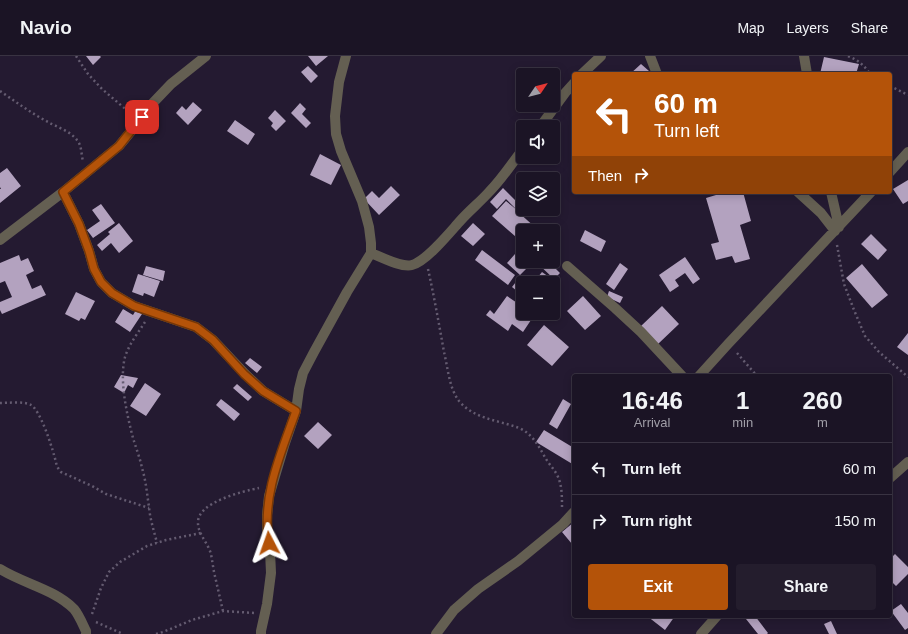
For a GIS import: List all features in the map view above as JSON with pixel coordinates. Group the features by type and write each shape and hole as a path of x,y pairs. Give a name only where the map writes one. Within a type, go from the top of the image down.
{"street":[{"path":"0,240 63,192 119,146 150,106 171,84 206,56"},
{"path":"262,634 271,573 270,551 267,534 269,496 296,411 303,373 347,292 372,253 369,228 362,201 341,151 336,134 335,116 339,82 346,56"},
{"path":"584,72 601,56"},
{"path":"650,56 656,72"},
{"path":"804,56 807,72"},
{"path":"545,120 572,85"},
{"path":"892,170 908,152"},
{"path":"372,253 404,265 411,266 426,256 441,242 490,191 516,158"},
{"path":"63,192 79,224 94,269 101,282 112,293 134,306 196,327 213,340 244,374 263,391 296,411"},
{"path":"800,194 837,229"},
{"path":"831,194 837,229"},
{"path":"701,374 869,194"},
{"path":"567,266 641,332 680,374"},
{"path":"892,476 908,462"},
{"path":"436,634 454,610 478,589 518,560 563,524 572,514"},
{"path":"0,569 54,594 75,610 86,631 86,634"},
{"path":"701,634 714,618"}],"path":[{"path":"76,56 88,74 102,89 129,112 142,117"},
{"path":"848,56 855,57 863,64 869,72"},
{"path":"892,87 908,94"},
{"path":"0,92 26,110 76,138 80,147 86,173"},
{"path":"837,229 844,284 865,336 879,352 908,378"},
{"path":"426,256 452,388 458,399 467,409 479,416 520,428 538,444 547,460 557,473 560,482 563,524"},
{"path":"152,312 134,339 126,356 123,382 125,401 133,438 146,482 149,508 157,543"},
{"path":"728,344 755,374"},
{"path":"0,403 19,402 31,405 44,424 58,469 61,472 73,476 106,494 149,508"},
{"path":"223,611 211,555 208,546 200,533 198,522 200,515 217,501 250,490 271,486"},
{"path":"123,634 90,620 101,588 109,572 120,562 147,546 166,540 200,533"},
{"path":"156,634 192,620 223,611 264,614"}],"building":[{"path":"86,56 100,56 101,57 93,65"},
{"path":"308,56 328,56 316,66"},
{"path":"824,57 859,64 857,72 820,72"},
{"path":"641,64 649,71 648,72 632,72"},
{"path":"308,66 318,76 311,83 301,72"},
{"path":"193,102 202,110 188,125 176,113 182,106 186,110"},
{"path":"300,103 306,109 302,114 311,123 306,128 291,113"},
{"path":"275,110 286,121 276,131 271,126 273,123 268,118"},
{"path":"235,120 255,134 248,145 227,131"},
{"path":"320,154 341,165 331,185 310,175"},
{"path":"7,168 21,186 0,203 0,173"},
{"path":"908,180 908,201 903,204 893,189"},
{"path":"391,186 400,195 379,215 364,199 372,191 379,198"},
{"path":"503,188 516,201 516,209 506,199 497,209 490,202"},
{"path":"719,194 744,194 751,221 740,225 750,259 735,263 732,256 716,260 711,244 719,242 706,198"},
{"path":"506,201 516,209 516,216 522,216 532,224 516,224 516,237 492,216"},
{"path":"101,204 115,223 93,238 87,230 100,221 92,210"},
{"path":"119,223 133,241 119,253 111,243 102,251 97,245 110,234 108,232"},
{"path":"473,223 485,234 473,246 461,236"},
{"path":"585,230 606,241 601,252 580,241"},
{"path":"871,234 887,250 878,260 861,244"},
{"path":"482,250 515,275 508,285 475,260"},
{"path":"516,253 516,268 527,268 520,275 507,263"},
{"path":"19,255 21,261 28,258 34,271 26,275 32,289 41,285 46,295 2,314 0,310 0,302 12,297 5,281 0,283 0,263"},
{"path":"685,257 700,279 693,284 685,273 675,280 679,286 670,292 659,275"},
{"path":"620,263 628,269 614,290 606,284"},
{"path":"862,264 888,295 872,308 846,278"},
{"path":"146,266 165,271 163,281 143,275"},
{"path":"542,268 555,268 560,273 557,276 551,276"},
{"path":"542,272 548,276 539,276"},
{"path":"138,274 160,281 154,297 144,293 143,296 132,292"},
{"path":"516,282 516,290 512,287"},
{"path":"609,291 623,297 620,303 607,297"},
{"path":"76,292 95,301 85,320 81,318 79,321 65,314"},
{"path":"507,296 516,302 516,320 531,320 523,332 512,324 508,331 486,315 490,310 494,314"},
{"path":"583,296 601,316 585,330 567,311"},
{"path":"662,306 679,324 658,344 641,326"},
{"path":"123,309 133,315 136,310 142,314 130,332 115,322"},
{"path":"544,325 569,347 552,366 527,345"},
{"path":"908,333 908,355 897,347"},
{"path":"250,358 262,367 257,373 245,363"},
{"path":"121,375 138,378 133,388 128,385 124,393 114,387"},
{"path":"145,383 161,394 146,416 130,406"},
{"path":"237,384 252,397 248,401 233,388"},
{"path":"221,399 240,414 234,421 216,405"},
{"path":"563,399 571,404 557,429 549,424"},
{"path":"318,422 332,435 318,449 304,436"},
{"path":"544,430 572,447 572,464 536,442"},
{"path":"572,524 572,544 562,532"},
{"path":"895,554 908,567 908,574 896,586 892,582 892,557"},
{"path":"901,604 908,613 908,628 905,630 892,610"},
{"path":"650,618 674,618 665,630"},
{"path":"757,618 768,633 758,634 746,619"},
{"path":"831,621 837,634 829,634 824,624"}],"route":[{"path":"142,117 119,146 63,192 79,224 94,269 101,282 112,293 134,306 196,327 213,340 244,374 263,391 296,411 269,496 267,534 269,543"}]}
